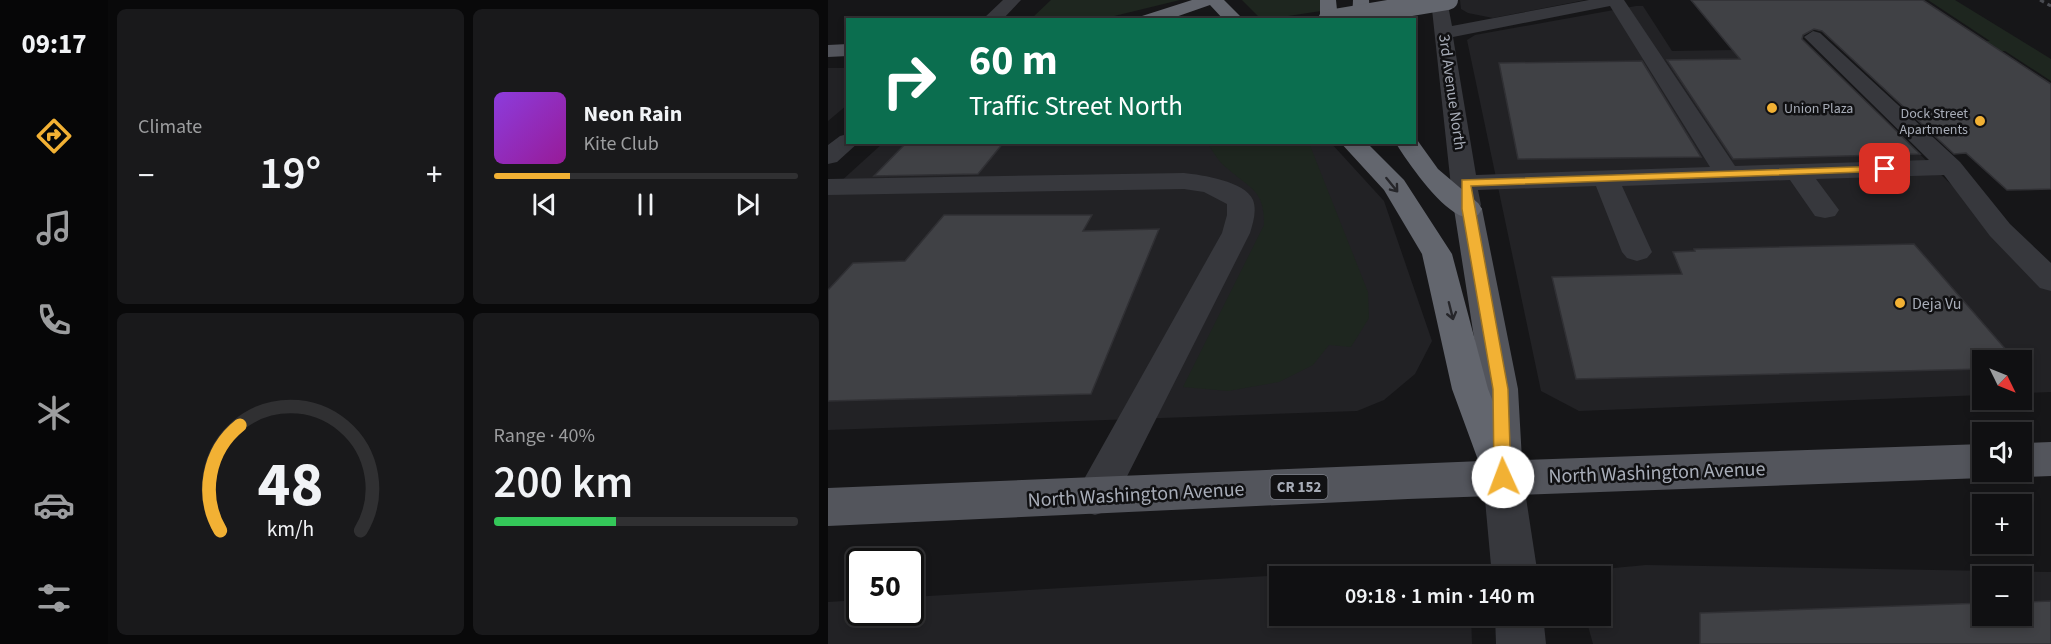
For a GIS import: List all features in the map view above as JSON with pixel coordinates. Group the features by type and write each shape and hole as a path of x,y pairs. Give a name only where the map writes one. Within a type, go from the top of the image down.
{"highway":[{"path":"1154,18 1211,0 1233,18"},
{"path":"1328,0 1329,18"},
{"path":"1361,0 1361,18"},
{"path":"1341,18 1448,0"},
{"path":"1354,144 1395,186 1437,254 1470,389 1503,477"},
{"path":"1408,144 1429,174 1467,196"}],"main road":[{"path":"828,51 846,50"},
{"name":"3rd Avenue North","path":"1467,196 1500,389 1503,477"},
{"path":"2032,460 2051,459"},
{"name":"North Washington Avenue","path":"828,507 1095,497 1503,477 1972,461"}],"street":[{"path":"993,18 1013,0"},
{"name":"3rd Avenue North","path":"1440,0 1467,196"},
{"path":"1444,33 1615,0 1727,174"},
{"path":"1813,37 1951,167 2000,230 2051,281"},
{"path":"828,157 846,143"},
{"path":"1467,196 1606,178 1951,167"},
{"path":"1797,172 1825,210"},
{"path":"1606,178 1636,252"},
{"path":"828,187 1184,181 1227,190 1240,201 1241,215 1236,233 1095,497"},
{"name":"3rd Avenue North","path":"1503,477 1514,566"},
{"path":"1520,626 1521,644"}],"shaded area":[{"path":"1051,0 1180,0 1106,18 1032,18"},
{"path":"1242,0 1323,0 1321,11 1260,18"},
{"path":"1460,0 1585,0 1493,18 1468,13 1461,9"},
{"path":"1928,0 1955,0 2051,59 2051,81 2005,51 1991,51 1977,41 1990,41"},
{"path":"1643,6 1672,51 1800,49 1815,53 2051,281 2051,392 2032,393 2032,350 1972,350 1972,395 1579,411 1541,391 1467,40 1475,35"},
{"path":"828,68 846,68 846,106 828,121"},
{"path":"882,144 1332,144 1384,201 1432,341 1415,374 1384,400 1357,411 828,430 828,193"},
{"path":"1208,144 1309,144 1368,292 1369,318 1351,347 1329,345 1313,365 1279,382 1228,391 1183,387 1264,225 1259,197 1222,164"},
{"path":"1646,565 1972,571 1972,626 2032,626 2032,572 2051,572 2051,644 1593,644 1588,626 1611,626 1611,569"},
{"path":"1269,576 1269,626 1471,626 1472,644 828,644 828,602 846,601 846,626 924,626 924,596"}],"building":[{"path":"1691,0 1923,0 2051,84 2051,189 2007,190 1966,153 1954,154 1822,31 1814,29 1803,35 1802,39 1920,154 1733,159 1667,60 1740,59"},
{"path":"1642,61 1701,157 1518,159 1499,63"},
{"path":"905,144 1002,144 978,174 874,176"},
{"path":"944,215 1092,215 1083,231 1159,229 1091,394 828,401 828,290 853,263 905,261"},
{"path":"1914,244 2006,350 1972,350 1972,369 1576,379 1552,277 1682,274 1673,252 1695,251 1694,249"},
{"path":"2051,601 2051,644 1700,644 1700,613 1972,603 1972,626 2032,626 2032,602"}],"railway":[{"path":"2040,0 2051,6"}],"place":[{"name":"Union Plaza","path":"1772,108"},
{"name":"Dock Street Apartments","path":"1980,121"},
{"name":"Deja Vu","path":"1900,303"}],"route":[{"path":"1503,477 1500,389 1468,209 1466,183 1885,169"}]}
